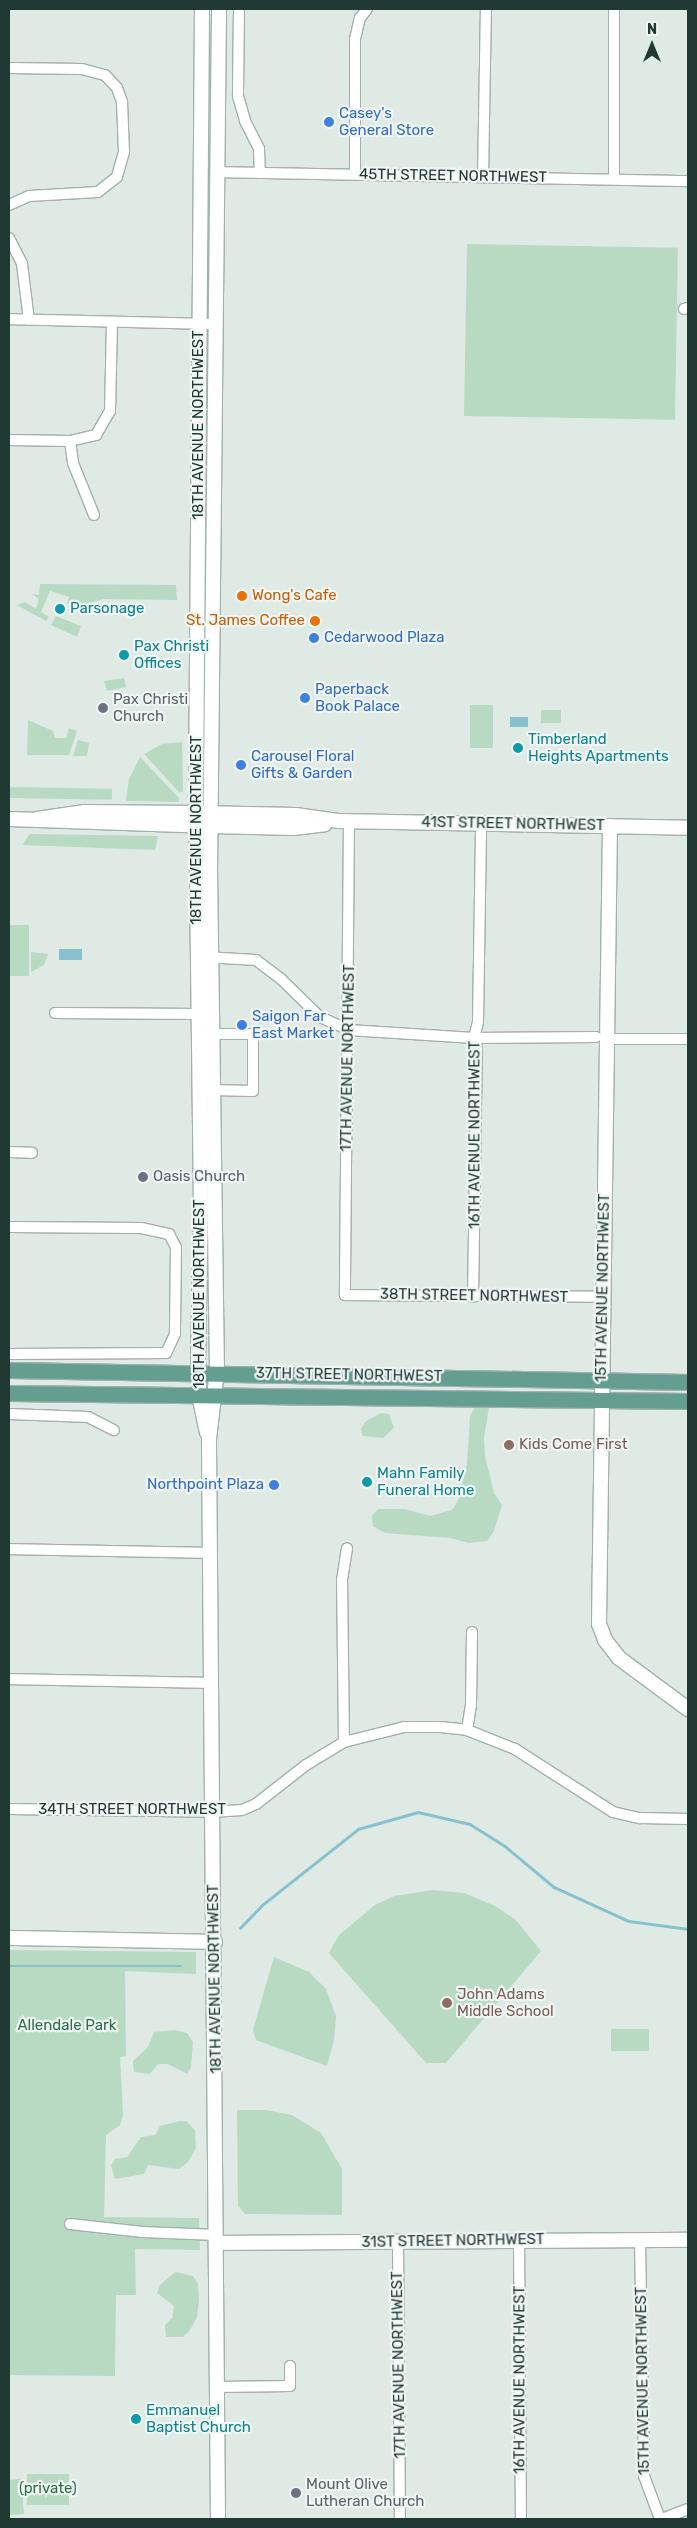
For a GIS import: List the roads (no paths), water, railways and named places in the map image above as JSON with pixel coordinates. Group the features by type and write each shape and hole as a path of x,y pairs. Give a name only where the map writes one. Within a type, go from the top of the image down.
{"main road":[{"name":"18TH AVENUE NORTHWEST","path":"202,9 198,323 200,476 196,819 210,1034 217,1372 216,1395 209,1439 215,1942 218,2519"},
{"name":"18TH AVENUE NORTHWEST","path":"209,1439 199,1395 201,1207 198,1014 204,957 211,820 219,9"},
{"path":"200,124 208,134 211,162 217,172"},
{"name":"41ST STREET NORTHWEST","path":"9,819 37,819 84,812 211,820 296,815 344,821 688,828"},
{"name":"15TH AVENUE NORTHWEST","path":"610,826 602,1038 600,1630 620,1658 688,1709"},
{"name":"37TH STREET NORTHWEST","path":"9,1370 199,1371 688,1382"},
{"name":"37TH STREET NORTHWEST","path":"9,1393 688,1401"},
{"path":"9,1938 215,1942"},
{"name":"31ST STREET NORTHWEST","path":"217,2239 398,2242 688,2240"}],"street":[{"path":"239,9 238,96 244,121 259,149 260,173"},
{"path":"355,174 355,39 360,18 367,9"},
{"path":"483,177 486,9"},
{"path":"614,9 614,179"},
{"path":"9,68 82,70 105,75 117,88 122,102 124,152 117,177 98,192 29,196 9,205"},
{"name":"45TH STREET NORTHWEST","path":"217,172 688,181"},
{"path":"9,238 22,264 29,320"},
{"path":"9,319 216,324"},
{"path":"9,440 70,441 96,436 110,411 112,322"},
{"path":"70,441 77,478 94,515"},
{"name":"17TH AVENUE NORTHWEST","path":"344,821 349,1030 344,1295"},
{"name":"16TH AVENUE NORTHWEST","path":"473,1297 477,1048 474,1038 478,1022 481,823"},
{"path":"204,957 256,960 281,979 320,1017 349,1030 474,1038 688,1039"},
{"path":"55,1013 198,1014"},
{"path":"210,1034 253,1034 253,1090 211,1090"},
{"path":"9,1152 32,1153"},
{"name":"18TH AVENUE NORTHWEST","path":"9,1227 141,1228 170,1234 176,1247 175,1338 166,1353 155,1355 9,1354"},
{"name":"38TH STREET NORTHWEST","path":"344,1295 602,1297"},
{"path":"9,1414 88,1417 114,1430"},
{"path":"344,1742 342,1580 347,1548"},
{"path":"9,1549 211,1553"},
{"path":"467,1730 472,1705 472,1632"},
{"path":"9,1679 211,1683"},
{"name":"34TH STREET NORTHWEST","path":"9,1809 212,1812 249,1807 306,1765 344,1742 404,1727 467,1730 515,1750 613,1812 640,1818 688,1819"},
{"path":"70,2224 217,2239"},
{"name":"16TH AVENUE NORTHWEST","path":"519,2240 521,2519"},
{"name":"15TH AVENUE NORTHWEST","path":"640,2240 644,2476 661,2519"},
{"name":"17TH AVENUE NORTHWEST","path":"398,2242 400,2519"},
{"path":"218,2386 290,2386 290,2366"},
{"path":"661,2519 688,2509"}],"water":[{"path":"510,717 528,717 528,727 510,727"},
{"path":"59,949 82,949 82,960 59,960"}],"waterway":[{"path":"240,1928 261,1906 358,1829 418,1812 470,1824 505,1846 554,1887 629,1921 688,1929"},
{"path":"9,1966 181,1966"}],"place":[{"name":"Casey's General Store","path":"329,122"},
{"name":"Wong's Cafe","path":"242,596"},
{"name":"Parsonage","path":"60,609"},
{"name":"St. James Coffee","path":"315,621"},
{"name":"Cedarwood Plaza","path":"314,638"},
{"name":"Pax Christi Offices","path":"124,655"},
{"name":"Paperback Book Palace","path":"305,698"},
{"name":"Pax Christi Church","path":"103,708"},
{"name":"Timberland Heights Apartments","path":"518,748"},
{"name":"Carousel Floral Gifts & Garden","path":"241,765"},
{"name":"Saigon Far East Market","path":"242,1025"},
{"name":"Oasis Church","path":"143,1177"},
{"name":"Kids Come First","path":"509,1445"},
{"name":"Mahn Family Funeral Home","path":"367,1482"},
{"name":"Northpoint Plaza","path":"274,1485"},
{"name":"John Adams Middle School","path":"447,2003"},
{"name":"Emmanuel Baptist Church","path":"136,2419"},
{"name":"Mount Olive Lutheran Church","path":"296,2493"}],"park label":[{"name":"Allendale Park","path":"67,2026"},
{"name":"(private)","path":"48,2489"}]}
